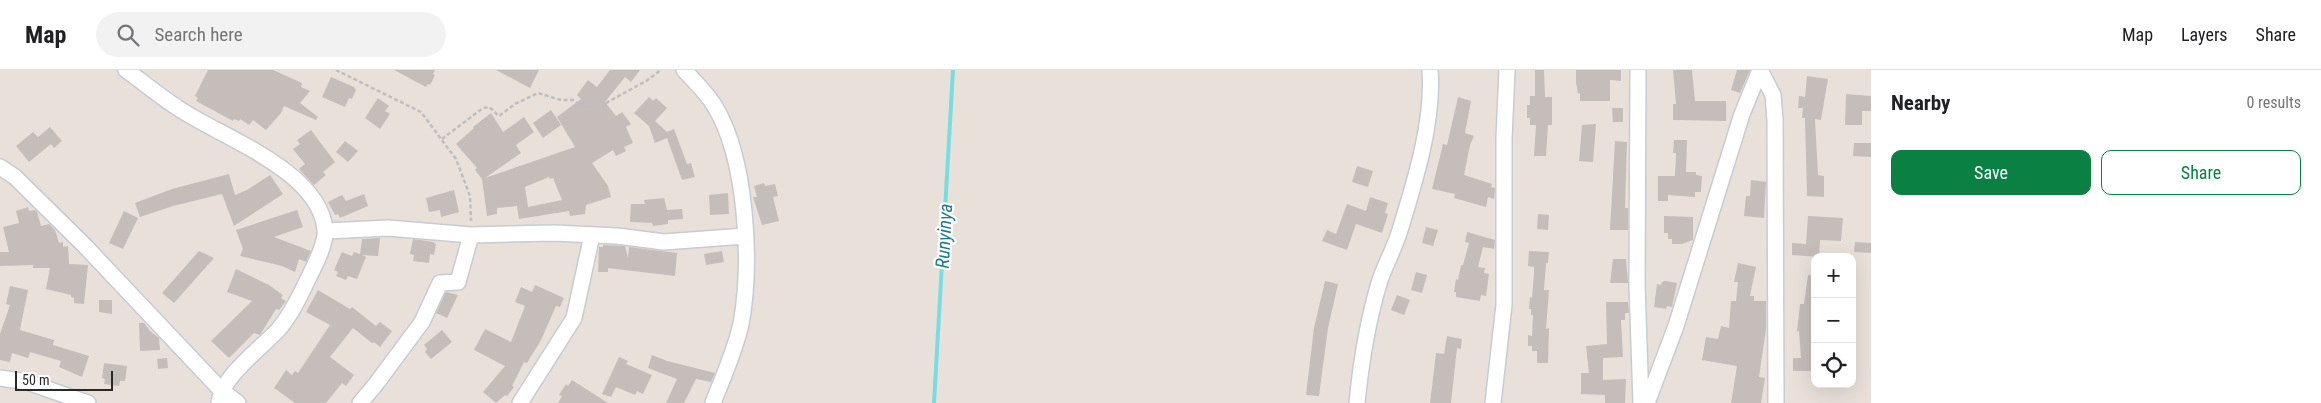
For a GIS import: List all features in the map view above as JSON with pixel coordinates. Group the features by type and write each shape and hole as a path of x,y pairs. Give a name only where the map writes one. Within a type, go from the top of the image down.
{"street":[{"path":"126,70 182,110 276,162 320,209 326,231 317,261 300,297 278,329 250,356 219,399"},
{"path":"684,70 714,104 734,151 742,200 746,290 740,326 713,403"},
{"path":"1357,403 1373,305 1381,278 1400,232 1424,142 1432,89 1430,70"},
{"path":"1493,403 1504,305 1506,70"},
{"path":"1638,70 1637,285 1641,403"},
{"path":"1647,403 1676,326 1742,114 1760,70 1773,95 1775,120 1776,403"},
{"path":"0,167 15,177 85,246 219,399 238,403"},
{"path":"326,231 388,228 471,235 554,233 664,242 745,236"},
{"path":"360,403 422,322 440,283 458,282 471,235"},
{"path":"520,403 574,318 592,235"},
{"path":"0,378 26,382 88,403"}],"path":[{"path":"336,70 421,112 456,159 470,196 471,235"},
{"path":"442,139 483,108 489,107 499,116 515,104 538,93 561,100 573,100 580,105 597,108 662,70"}],"building":[{"path":"208,70 273,70 302,83 301,87 310,91 300,103 318,117 316,120 284,106 281,113 266,130 253,120 249,125 240,119 239,121 234,119 233,121 196,101 198,98 195,96"},
{"path":"394,70 435,70 433,74 435,75 430,85 428,84 426,87"},
{"path":"496,70 539,70 530,88"},
{"path":"610,70 640,70 631,82 625,77 605,102 616,116 622,112 631,124 626,127 633,143 624,147 626,151 616,156 613,150 592,163 608,186 611,197 586,205 585,214 570,216 569,211 519,219 517,206 497,208 497,214 487,216 482,179 475,170 477,168 456,144 491,113 503,132 524,117 534,132 516,145 521,153 485,178 575,147 557,117 581,99 577,95 588,80 597,87","holes":["549,177 550,179 553,178 562,200 528,207 525,187"]},
{"path":"1535,70 1544,70 1545,97 1552,97 1552,125 1548,125 1546,156 1534,156 1536,125 1530,125 1530,118 1527,118 1527,105 1530,105 1530,96 1535,96"},
{"path":"1576,70 1621,70 1621,81 1610,80 1610,101 1580,101 1580,93 1578,94 1576,82"},
{"path":"1673,70 1692,70 1695,101 1726,101 1726,121 1673,120 1673,104 1676,104"},
{"path":"1737,70 1750,70 1740,93 1731,90"},
{"path":"1807,76 1828,79 1821,120 1815,119 1818,175 1824,176 1824,197 1807,196 1805,118 1802,118 1803,108 1798,108 1799,96 1805,97"},
{"path":"331,77 354,87 356,90 352,99 349,98 345,107 322,97"},
{"path":"1846,94 1871,96 1871,111 1862,111 1862,125 1845,125"},
{"path":"649,97 653,101 656,98 667,108 655,121 667,132 674,129 687,164 691,163 695,177 682,180 667,138 655,143 649,126 634,113"},
{"path":"1458,97 1471,101 1465,133 1474,136 1470,145 1464,175 1492,184 1491,187 1495,188 1494,199 1488,197 1486,207 1454,198 1455,194 1432,189 1443,144 1447,145"},
{"path":"378,98 389,106 385,111 390,114 380,129 365,118"},
{"path":"1612,108 1623,108 1623,122 1613,122"},
{"path":"551,110 561,125 543,138 533,123"},
{"path":"1596,124 1593,162 1579,161 1582,125"},
{"path":"50,127 62,141 54,148 51,144 29,162 16,146 33,132 38,137"},
{"path":"311,130 335,162 323,172 326,175 314,185 299,169 305,164 293,149 300,144 297,140"},
{"path":"1674,140 1687,140 1686,172 1696,172 1696,175 1702,176 1701,192 1695,192 1695,197 1668,195 1668,201 1658,201 1658,176 1675,176 1676,153 1673,153"},
{"path":"345,141 358,151 348,162 336,152"},
{"path":"1615,141 1627,142 1625,208 1628,208 1628,230 1610,230"},
{"path":"1854,143 1871,143 1871,157 1853,156"},
{"path":"1357,166 1373,171 1368,187 1352,182"},
{"path":"229,174 235,195 247,190 270,175 283,194 234,226 222,194 173,206 140,217 135,203 172,189"},
{"path":"1751,180 1766,182 1764,218 1744,216 1746,196 1750,196"},
{"path":"764,183 765,186 775,184 778,196 773,197 779,221 762,225 753,197 757,197 754,186"},
{"path":"454,190 459,212 441,217 440,210 429,212 426,198"},
{"path":"728,193 729,214 710,215 709,195"},
{"path":"364,194 368,206 340,218 338,214 335,215 328,202 342,195 346,201"},
{"path":"1370,197 1388,203 1385,213 1388,214 1382,233 1356,224 1347,250 1322,241 1327,230 1336,234 1347,204 1366,211"},
{"path":"664,198 667,210 682,209 683,219 668,220 668,224 653,226 652,223 630,222 631,204 645,204 644,200"},
{"path":"28,207 29,211 35,210 37,212 41,226 49,224 55,230 59,243 63,242 63,247 68,246 69,264 88,265 84,304 74,303 74,298 71,295 46,289 50,268 33,268 33,265 0,266 0,252 9,252 3,227 19,223 16,211"},
{"path":"297,210 303,227 274,237 311,251 306,262 299,259 295,272 282,266 240,256 243,249 236,230"},
{"path":"124,211 138,218 123,249 109,243"},
{"path":"1538,214 1549,215 1548,230 1537,229"},
{"path":"1664,216 1693,217 1693,240 1682,244 1672,244 1672,239 1668,239 1668,233 1664,233"},
{"path":"1808,216 1843,218 1841,241 1820,240 1819,253 1811,253 1811,256 1792,255 1792,243 1806,244"},
{"path":"1426,227 1438,230 1433,246 1422,243"},
{"path":"1467,232 1495,240 1494,249 1483,247 1478,267 1485,268 1484,273 1489,274 1486,296 1481,295 1480,301 1456,297 1456,292 1454,292 1456,279 1458,280 1469,243 1465,242"},
{"path":"380,238 378,256 362,255 366,257 357,279 348,276 346,280 336,276 338,272 334,270 342,252 352,256 354,252 360,254 362,239"},
{"path":"413,239 436,244 434,255 430,254 429,263 413,261 414,255 410,254"},
{"path":"1855,242 1871,243 1871,253 1854,252"},
{"path":"603,245 625,246 628,258 629,247 677,253 675,276 608,268 608,272 598,272 599,247 603,247"},
{"path":"199,251 214,258 174,303 162,293"},
{"path":"722,251 724,262 706,265 704,254"},
{"path":"1529,251 1549,252 1548,263 1546,263 1544,290 1549,290 1546,329 1549,328 1548,363 1537,363 1537,351 1532,351 1532,346 1528,346 1528,335 1532,336 1533,315 1531,315 1531,309 1529,309 1534,274 1534,267 1528,266"},
{"path":"1613,259 1626,259 1628,283 1610,283"},
{"path":"1738,263 1756,267 1750,296 1754,296 1754,301 1766,301 1766,329 1759,377 1765,378 1761,403 1731,403 1737,366 1702,360 1706,337 1718,339 1721,326 1729,328 1731,301 1736,301 1738,282 1734,282"},
{"path":"236,269 269,285 283,295 281,298 286,301 279,310 276,309 260,335 254,333 229,358 211,341 252,301 227,292"},
{"path":"1416,272 1427,275 1422,293 1411,290"},
{"path":"1808,275 1811,275 1811,371 1793,371 1793,358 1801,358 1799,331 1797,332 1800,304 1804,304"},
{"path":"1325,281 1338,284 1328,328 1319,396 1306,395 1314,328"},
{"path":"1665,281 1677,283 1672,307 1667,306 1666,309 1654,307 1657,284 1661,285"},
{"path":"535,285 564,298 560,307 556,306 541,340 527,363 524,362 512,386 514,387 507,396 505,395 496,403 483,392 505,366 474,350 485,329 511,342 525,306 515,302 521,287 532,292"},
{"path":"10,286 28,290 20,330 54,340 53,345 89,356 82,377 59,367 61,361 30,352 28,358 12,353 10,362 0,360 0,334 10,305 6,304"},
{"path":"318,290 350,309 352,307 376,326 380,322 392,331 380,347 353,328 330,357 354,375 346,386 342,383 326,403 295,403 274,388 286,370 292,375 295,371 298,373 330,325 306,312"},
{"path":"446,292 458,295 447,318 436,313"},
{"path":"1397,295 1410,300 1404,315 1391,310"},
{"path":"99,300 112,300 112,314 99,312"},
{"path":"1606,302 1628,302 1629,313 1625,313 1625,320 1621,320 1623,357 1603,358 1603,380 1626,379 1625,403 1605,403 1605,395 1581,394 1581,373 1589,373 1586,346 1607,344"},
{"path":"139,323 144,323 159,338 160,350 140,351"},
{"path":"442,330 452,342 431,359 425,352 427,349 424,345"},
{"path":"1447,336 1462,339 1461,349 1457,348 1451,403 1430,403 1436,353 1444,354"},
{"path":"652,355 667,361 715,373 711,382 696,379 684,403 666,403 677,379 648,368"},
{"path":"619,357 628,361 626,364 652,375 643,394 637,391 635,395 616,387 611,397 602,394"},
{"path":"167,358 168,368 158,369 157,359"},
{"path":"104,363 127,366 125,381 120,381 119,386 104,384 105,379 102,378"},
{"path":"572,380 608,403 558,403 562,396 559,395 566,384 568,386"}],"waterway":[{"name":"Runyinya","path":"934,403 953,70"}]}
